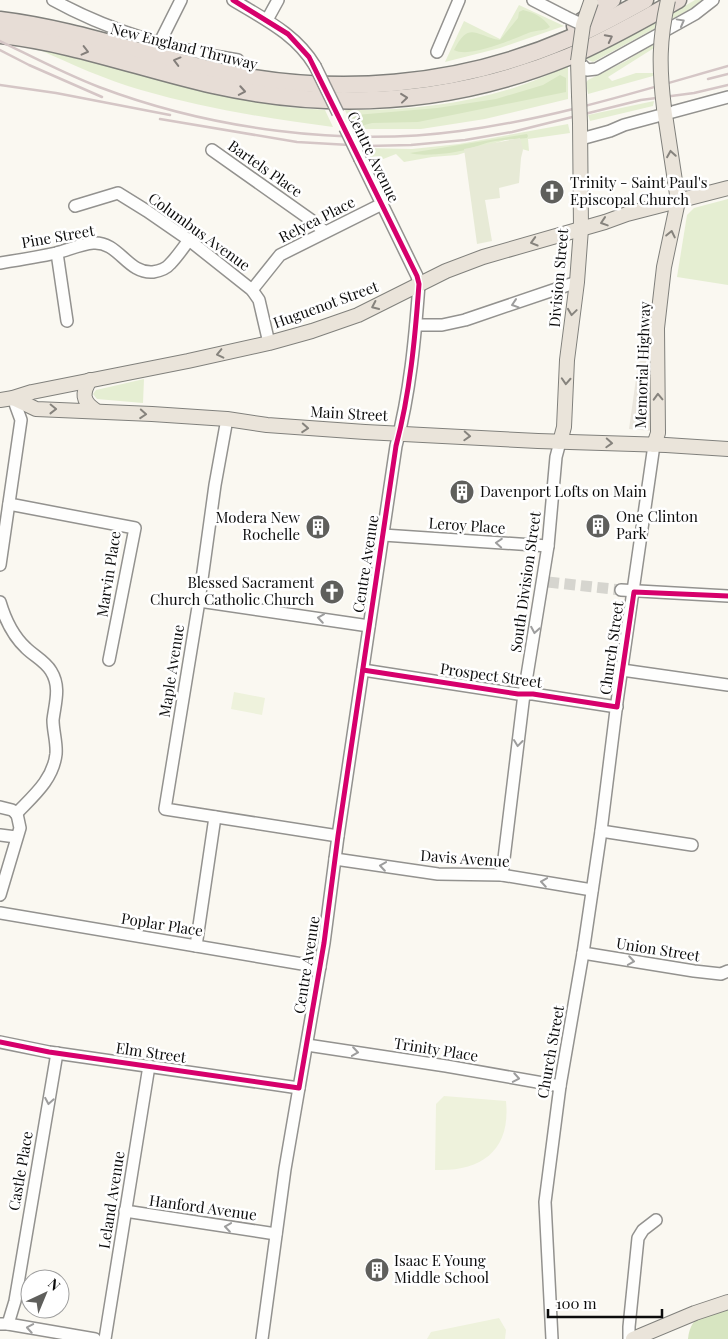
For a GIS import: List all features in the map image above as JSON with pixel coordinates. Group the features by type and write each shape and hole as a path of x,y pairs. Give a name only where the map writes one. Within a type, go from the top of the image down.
{"highway":[{"path":"490,66 573,27 612,0"},
{"name":"New England Thruway","path":"1,25 41,26 216,71 271,81 325,85 381,84 436,78 490,66 535,52 569,39 645,0"},
{"name":"New England Thruway","path":"1,25 37,41 241,91 322,101 379,101 462,90 542,67 594,45 678,0"}],"main road":[{"name":"Memorial Highway","path":"654,445 658,434 657,328 664,269 678,200 665,111 660,56 661,36 668,0"},
{"name":"Division Street","path":"560,442 564,427 567,360 577,282 581,229 578,61 582,25 591,1"},
{"name":"Huguenot Street","path":"6,399 90,380 153,369 312,332 358,314 446,271 483,257 678,200 728,188"},
{"path":"90,380 84,391 84,398 89,407 95,410"},
{"name":"Main Street","path":"6,399 36,409 95,410 227,419 268,425 399,433 728,449"},
{"path":"631,1339 694,1313 728,1302"}],"street":[{"path":"160,42 181,0"},
{"name":"Centre Avenue","path":"233,0 267,20 295,40 315,66 417,276 419,284 414,347 403,420 396,446 320,967 276,1234 262,1339"},
{"path":"267,20 278,0"},
{"path":"437,52 459,0"},
{"path":"533,0 582,25"},
{"path":"578,61 587,70 596,69 694,14 713,0"},
{"path":"59,2 111,26 160,42 196,53 238,60"},
{"path":"580,131 609,124 624,125 665,111 728,97"},
{"name":"Bartels Place","path":"212,150 311,220 324,232"},
{"name":"Columbus Avenue","path":"75,206 118,193 189,240 252,290 259,300 269,343"},
{"name":"Relyea Place","path":"252,290 280,255 382,204"},
{"name":"Pine Street","path":"0,263 57,253 94,243 104,244 119,253 131,266 138,270 147,272 158,271 169,266 189,240"},
{"path":"57,253 67,320"},
{"path":"416,325 442,325 465,320 577,282"},
{"path":"0,565 2,537 9,504 21,420 6,399"},
{"name":"Maple Avenue","path":"215,817 165,809 227,419"},
{"name":"South Division Street","path":"502,875 524,694 545,582 556,457 560,442"},
{"name":"Church Street","path":"552,1339 545,1202 560,1086 601,831 654,445"},
{"name":"Marvin Place","path":"9,504 135,528 109,660"},
{"name":"Leroy Place","path":"384,535 548,546"},
{"path":"621,590 728,596"},
{"path":"199,601 370,626"},
{"path":"0,602 9,626 26,648 50,669 57,688 53,722 56,753 53,768 46,782 16,814"},
{"name":"Prospect Street","path":"363,670 617,707"},
{"path":"622,670 728,685"},
{"path":"0,895 16,836 20,828 16,814 12,810 1,810"},
{"path":"196,946 215,817 338,836"},
{"path":"601,831 692,845"},
{"path":"0,835 16,836"},
{"name":"Davis Avenue","path":"335,859 438,874 502,875 592,890"},
{"name":"Poplar Place","path":"0,913 320,967"},
{"name":"Union Street","path":"583,952 694,971 721,974 728,970"},
{"name":"Elm Street","path":"0,1042 57,1053 299,1088"},
{"name":"Trinity Place","path":"307,1045 446,1066 560,1086"},
{"name":"Castle Place","path":"4,1324 15,1302 57,1053"},
{"name":"Leland Avenue","path":"105,1339 149,1066"},
{"name":"Hanford Avenue","path":"125,1212 276,1234"},
{"path":"631,1339 629,1328 638,1238 643,1230 656,1220"},
{"path":"4,1324 95,1339"}],"green space":[{"path":"695,0 703,0 696,6 593,62 586,59 647,28"},
{"path":"519,5 564,26 500,48 445,62 464,21 500,39"},
{"path":"523,10 538,16 550,27 481,50 461,52 454,50 464,35 469,33 479,33 500,40 518,18 519,12"},
{"path":"653,44 654,48 608,77 612,81 636,73 653,73 653,76 588,94 586,83 588,80 626,61"},
{"path":"38,49 230,97 286,107 325,110 333,127 237,112 141,90 76,66"},
{"path":"568,66 568,99 485,119 421,129 353,129 345,110 412,108 457,102 501,92 539,79"},
{"path":"560,75 566,78 566,92 418,122 372,123 361,126 353,123 353,118 356,115 437,108 496,99 543,85"},
{"path":"654,101 653,106 590,121 588,115"},
{"path":"568,124 570,133 528,139 529,151 518,148 515,137 457,155 404,162 396,154 373,163 363,148 412,149 459,144"},
{"path":"527,134 527,138 495,141 453,152 429,155 410,153"},
{"path":"520,138 523,150 519,183 499,188 500,198 485,200 492,241 477,244 464,149"},
{"path":"728,199 728,285 677,277 687,215 694,208"},
{"path":"144,379 143,403 97,399 93,394 96,390"},
{"path":"234,692 265,698 262,715 231,709"},
{"path":"444,1096 506,1101 504,1133 490,1155 467,1167 452,1170 435,1170 436,1104"},
{"path":"728,1306 728,1339 688,1339 696,1319"},
{"path":"499,1318 506,1330 505,1339 427,1339 431,1332"}],"shaded area":[{"path":"639,357 652,359 652,431 629,429"}],"tunnel":[{"path":"548,582 621,590"}],"railway":[{"path":"0,41 61,71 99,87 142,102 186,114 231,124 277,131 370,137 415,135 494,126 562,112 728,66"},
{"path":"0,50 102,97"},
{"path":"708,79 728,74"},
{"path":"0,85 56,93 170,115"},
{"path":"160,119 297,142 367,146 411,145 465,140 512,132 641,100 694,93 728,85"}],"cycle path":[{"path":"0,1042 49,1052 299,1088 324,943 396,446 408,386 414,345 419,284 417,276 309,57 288,34 233,0"},
{"path":"363,670 617,707 634,592 728,596"}],"place":[{"name":"Trinity - Saint Paul's Episcopal Church","path":"552,192"},
{"name":"Davenport Lofts on Main","path":"462,492"},
{"name":"One Clinton Park","path":"598,526"},
{"name":"Modera New Rochelle","path":"318,527"},
{"name":"Blessed Sacrament Church Catholic Church","path":"332,592"},
{"name":"Isaac E Young Middle School","path":"377,1270"}]}
